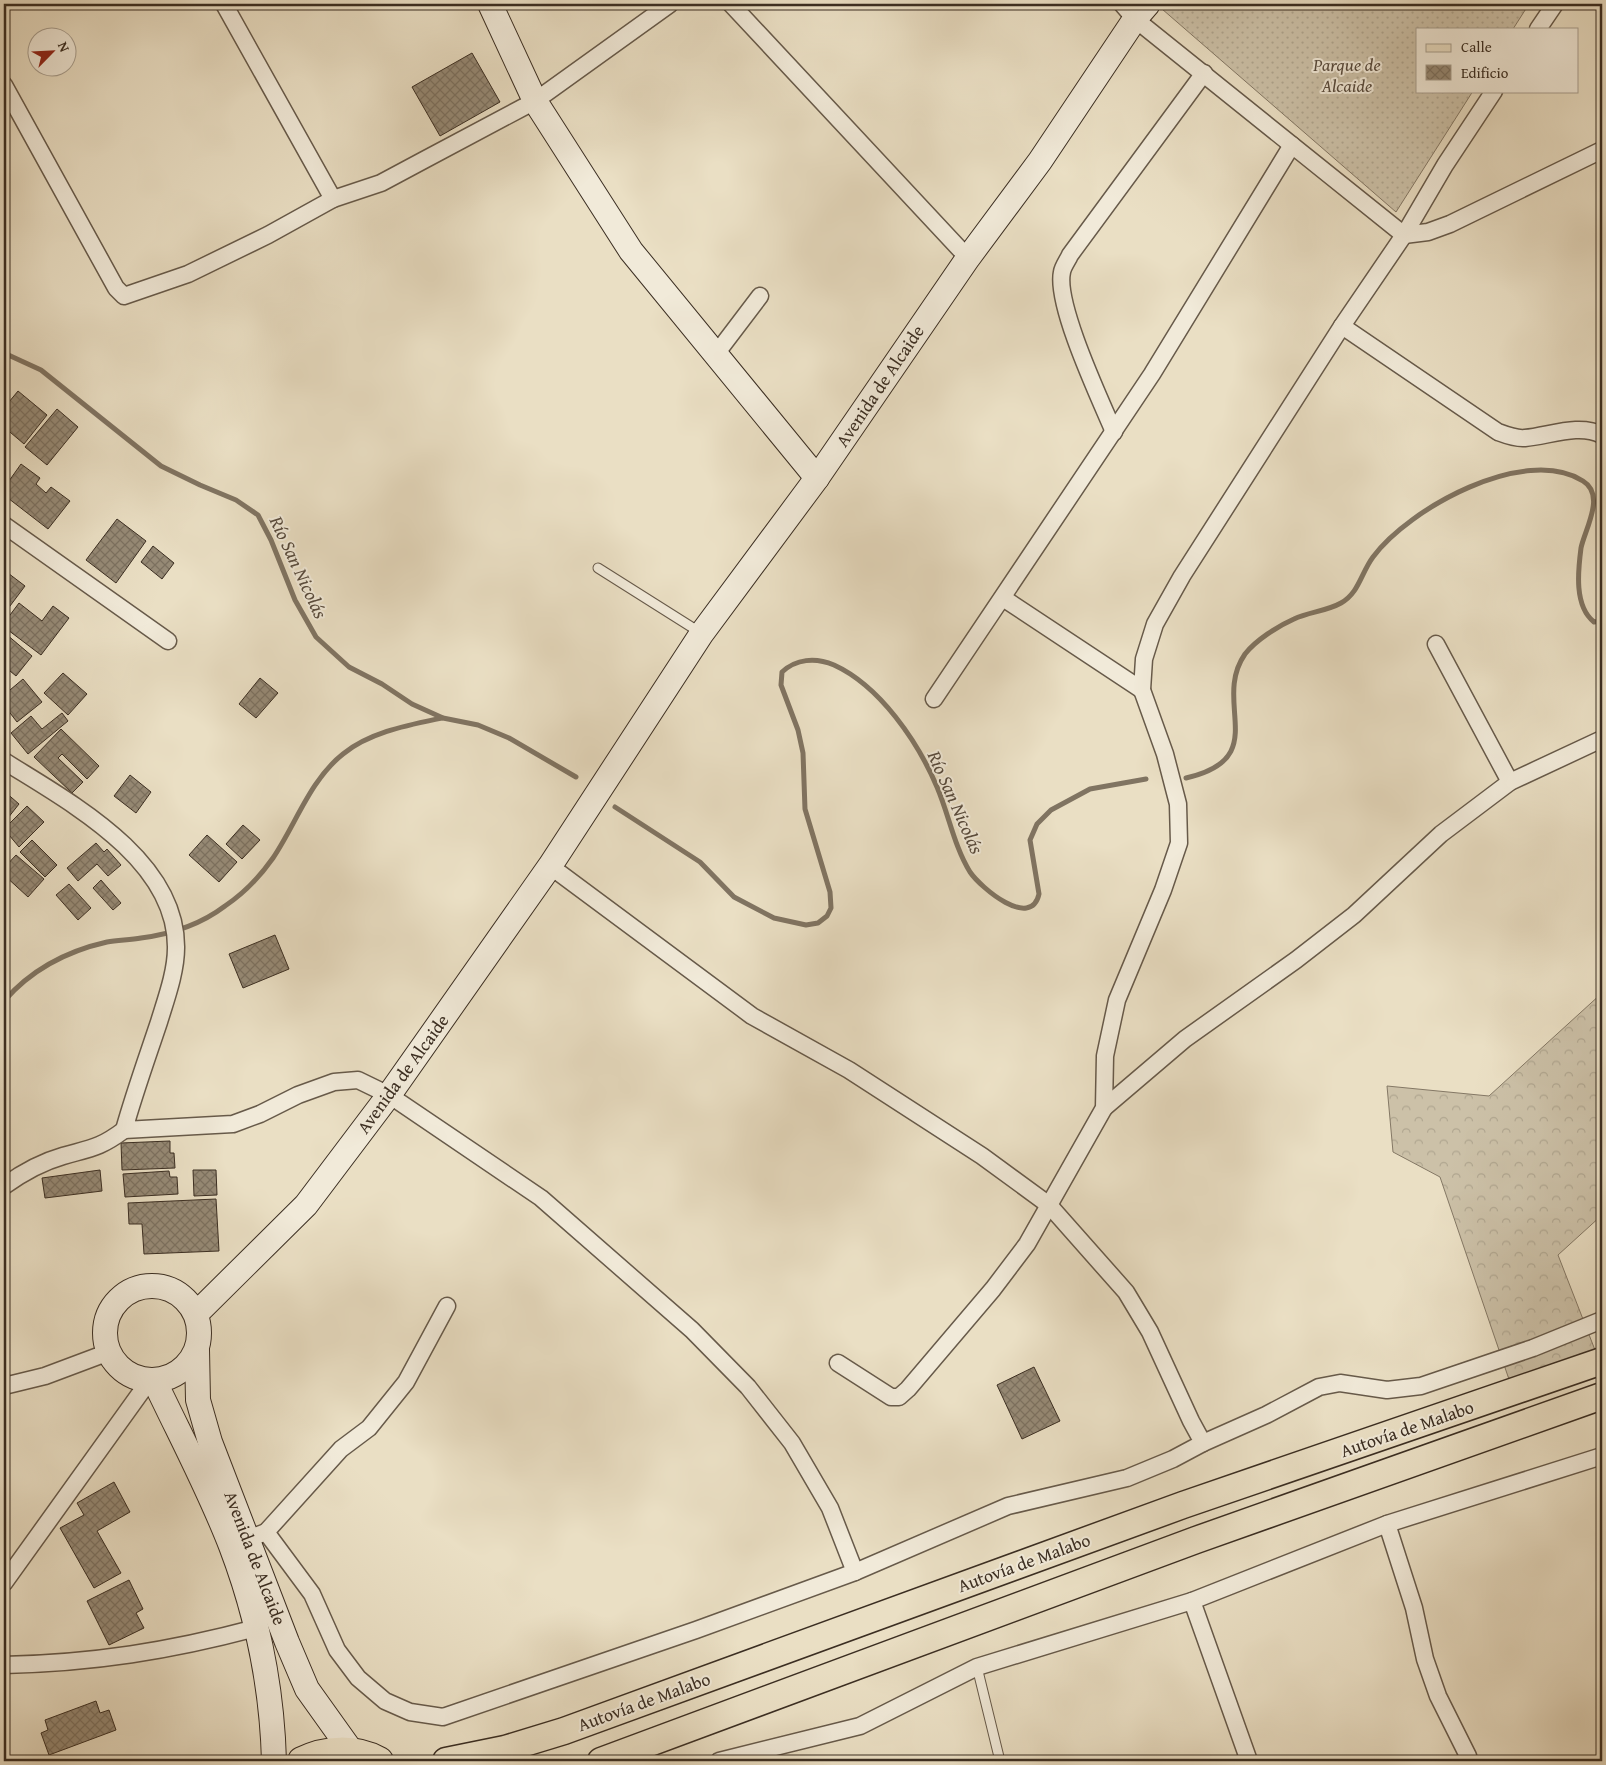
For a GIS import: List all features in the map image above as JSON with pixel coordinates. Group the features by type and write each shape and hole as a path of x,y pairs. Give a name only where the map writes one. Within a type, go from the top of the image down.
{"highway":[{"path":"302,1761 327,1753 352,1752 379,1761"}],"main road":[{"path":"490,4 535,101 631,251 817,478"},
{"name":"Avenida de Alcaide","path":"196,1314 306,1205 389,1095 550,866 702,634 817,478 968,258 1040,161 1135,9"},
{"path":"151,1286 169,1289 185,1299 196,1314 200,1332 197,1350 187,1366 172,1376 151,1380 125,1372 109,1352 105,1334 108,1316 118,1300 133,1290 151,1286"},
{"name":"Avenida de Alcaide","path":"197,1350 198,1400 210,1442 304,1683 318,1706 352,1752"},
{"name":"Autovía de Malabo","path":"446,1761 506,1749 564,1730 1183,1505 1602,1361"},
{"name":"Avenida de Alcaide","path":"151,1380 203,1481 249,1539 256,1628 267,1687 274,1761"},
{"name":"Autovía de Malabo","path":"601,1761 1196,1540 1602,1396"}],"street":[{"path":"224,4 333,200"},
{"path":"4,85 116,288 124,296 188,274 268,235 333,200 380,183 535,101 670,4"},
{"path":"731,4 968,258"},
{"path":"1539,28 1553,8 1566,4"},
{"path":"1135,9 1204,73 1404,235 1428,232 1450,224 1602,150"},
{"path":"1114,432 1076,339 1063,297 1062,272 1070,255 1204,73"},
{"path":"1104,1108 1105,1056 1117,1000 1163,890 1178,843 1178,804 1165,754 1142,690 1144,659 1160,616 1182,576 1342,326 1404,235 1445,165 1493,92"},
{"path":"934,699 1152,374 1292,145"},
{"path":"716,354 760,296"},
{"path":"1342,326 1498,432 1522,439 1564,431 1597,432 1602,435"},
{"path":"4,524 168,641"},
{"path":"1003,598 1142,690"},
{"path":"1436,644 1510,782"},
{"path":"838,1363 885,1394 899,1397 993,1289 1027,1244 1104,1108 1185,1039 1296,960 1354,915 1441,834 1510,782 1602,739"},
{"path":"4,761 96,821 150,872 170,912 176,948 168,994 124,1130"},
{"path":"550,866 752,1016 849,1070 982,1156 1049,1204 1126,1292 1150,1332 1191,1422 1203,1443"},
{"path":"4,1186 35,1166 105,1144 124,1130 233,1124 260,1114 298,1095 334,1082 358,1080 389,1095 541,1198 692,1330 748,1387 792,1443 830,1508 855,1572"},
{"path":"447,1306 406,1382 369,1428 341,1450 249,1539 312,1594 337,1650 358,1678 385,1701 410,1712 443,1717 659,1643 855,1572 1008,1506 1127,1478 1173,1459 1203,1443 1266,1415 1319,1387 1340,1383 1387,1390 1422,1386 1533,1348 1602,1320"},
{"path":"4,1386 45,1376 109,1352"},
{"path":"4,1583 151,1380"},
{"path":"719,1761 860,1726 976,1667 1192,1601 1387,1524 1602,1456"},
{"path":"1387,1524 1414,1608 1425,1659 1438,1696 1468,1756"},
{"path":"1192,1601 1249,1761"},
{"path":"4,1665 44,1664 131,1656 193,1645 256,1628"}],"lane":[{"path":"598,568 702,634"},
{"path":"976,1667 1000,1761"}],"green space":[{"name":"Parque de Alcaide","path":"1167,4 1529,4 1514,28 1416,28 1416,92 1472,92 1396,212 1162,9"},
{"path":"1602,993 1602,1215 1558,1255 1602,1368 1515,1397 1440,1177 1393,1152 1387,1086 1489,1096"}],"building":[{"path":"472,53 500,102 440,136 412,87"},
{"path":"18,391 47,415 24,444 4,427 4,408"},
{"path":"57,409 78,427 47,465 25,447"},
{"path":"21,464 40,478 36,484 46,493 51,487 70,501 48,529 4,495 4,488"},
{"path":"117,519 146,541 116,583 86,560"},
{"path":"153,546 174,563 162,579 141,562"},
{"path":"4,570 25,586 4,614"},
{"path":"19,603 42,621 53,606 69,618 41,655 4,627 4,623"},
{"path":"6,634 32,656 16,676 10,671 4,678 4,637"},
{"path":"63,673 87,694 68,715 44,693"},
{"path":"260,678 278,693 256,718 239,704"},
{"path":"23,679 42,702 17,722 7,709 4,712 4,695"},
{"path":"62,713 68,721 28,754 11,733 31,716 42,729"},
{"path":"61,729 99,766 87,779 62,754 58,758 83,782 72,793 34,757"},
{"path":"130,775 151,792 136,813 114,796"},
{"path":"4,791 19,804 4,823"},
{"path":"27,806 44,822 19,847 4,829"},
{"path":"243,825 260,840 242,859 226,844"},
{"path":"207,835 237,862 219,882 189,855"},
{"path":"32,840 57,865 45,877 20,852"},
{"path":"96,843 104,852 107,849 121,865 108,876 97,864 78,881 67,868"},
{"path":"16,855 44,879 28,897 4,875 4,868"},
{"path":"101,880 121,903 113,910 93,888"},
{"path":"69,884 91,908 78,920 56,895"},
{"path":"275,935 289,969 243,988 229,954"},
{"path":"170,1141 170,1153 174,1153 175,1168 122,1170 121,1143"},
{"path":"100,1170 102,1191 45,1198 42,1178"},
{"path":"193,1170 216,1170 217,1195 194,1196"},
{"path":"169,1171 170,1177 177,1177 178,1194 125,1197 123,1174"},
{"path":"216,1199 219,1251 144,1254 142,1224 129,1224 128,1203"},
{"path":"1034,1367 1060,1421 1022,1439 997,1385"},
{"path":"114,1482 130,1512 97,1531 121,1573 94,1588 60,1528 84,1515 77,1503"},
{"path":"129,1580 143,1609 136,1613 144,1628 109,1645 87,1601"},
{"path":"96,1701 100,1713 109,1710 116,1730 49,1755 41,1733 48,1730 45,1720"}],"waterway":[{"name":"Río San Nicolás","path":"4,353 41,370 161,466 236,500 258,515 271,540 295,600 316,637 349,667 382,684 412,704 443,718 478,725 509,738 576,777"},
{"name":"Río San Nicolás","path":"1186,778 1212,769 1227,757 1234,743 1236,673 1245,654 1268,634 1288,622 1336,606 1347,599 1356,588 1373,557 1390,538 1412,520 1440,502 1469,487 1500,476 1531,471 1559,472 1583,481 1590,487 1594,503 1581,548 1579,588 1580,598 1588,615 1594,622 1602,621"},
{"name":"Río San Nicolás","path":"615,807 700,862 734,897 774,918 806,925 818,923 827,916 831,908 830,892 805,809 803,753 798,730 781,685 782,672 787,668 793,664 813,660 827,662 851,674 882,701 896,717 929,770 964,862 970,872 984,887 1017,907 1026,908 1034,904 1039,894 1030,840 1037,824 1051,810 1090,789 1146,779"},
{"path":"4,1001 26,980 64,956 107,942 137,939 175,931 215,913 245,890 273,858 312,789 321,776 343,754 365,740 390,730 442,718"}]}
